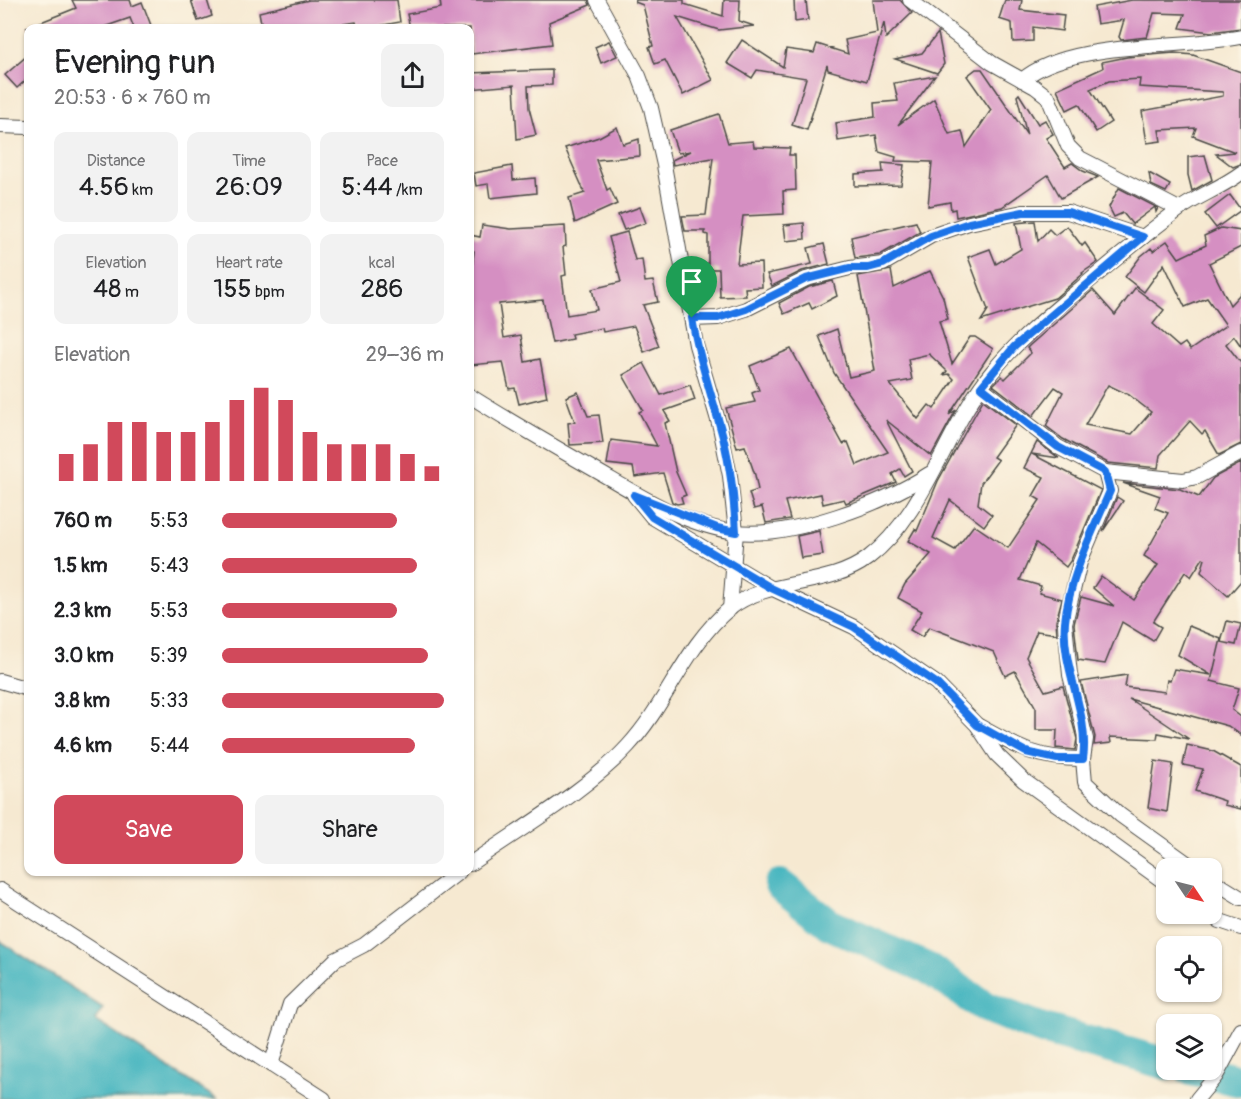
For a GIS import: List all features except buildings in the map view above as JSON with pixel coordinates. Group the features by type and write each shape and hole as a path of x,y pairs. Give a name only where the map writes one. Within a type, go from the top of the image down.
{"street":[{"path":"597,0 639,76 651,108 692,318 730,476 736,532 730,609"},
{"path":"909,0 962,42 1048,97 1068,146 1080,158 1179,209"},
{"path":"1022,81 1042,68 1101,50 1173,46 1241,38"},
{"path":"0,126 24,127"},
{"path":"474,861 588,781 626,749 639,734 704,634 730,609 751,595 771,588 836,574 868,558 894,532 981,387 1014,347 1179,209 1241,173"},
{"path":"692,318 718,318 746,309 806,279 850,268 868,268 883,264 931,236 969,223 1023,212 1068,212 1143,237"},
{"path":"981,387 1058,447 1105,472 1183,480 1197,477 1241,453"},
{"path":"474,398 634,495 717,528 736,532 771,531 850,511 889,497 931,473"},
{"path":"1105,472 1110,491 1080,562 1065,623 1070,675 1086,739 1083,759 1085,782 1120,815 1180,858"},
{"path":"634,495 652,517 771,588 854,627 936,683 977,725 997,755 1023,780 1156,876"},
{"path":"0,681 24,688"},
{"path":"977,725 1026,752 1057,759 1083,759"},
{"path":"271,1065 290,1004 335,960 364,945 454,876"},
{"path":"1222,886 1241,898"},
{"path":"0,890 324,1099"},
{"path":"1222,922 1241,928"},
{"path":"1197,1099 1216,1076 1241,1030"}],"water":[{"path":"0,941 103,1008 95,1020 217,1099 0,1099"}],"waterway":[{"path":"780,885 829,924 929,969 985,1007 1043,1029 1156,1061"},
{"path":"1222,1077 1241,1081"}],"route":[{"path":"1023,212 1068,212 1143,237 1105,267 1014,347 981,387 1058,447 1105,472 1109,480 1110,491 1080,562 1065,623 1070,675 1086,739 1083,759 1057,759 1026,752 977,725 936,683 854,627 771,588 652,517 634,495 670,511 717,528 736,532 730,476 720,427 696,345 692,318 718,318 746,309 806,279 850,268 868,268 883,264 931,236 969,223 1023,212"}]}
